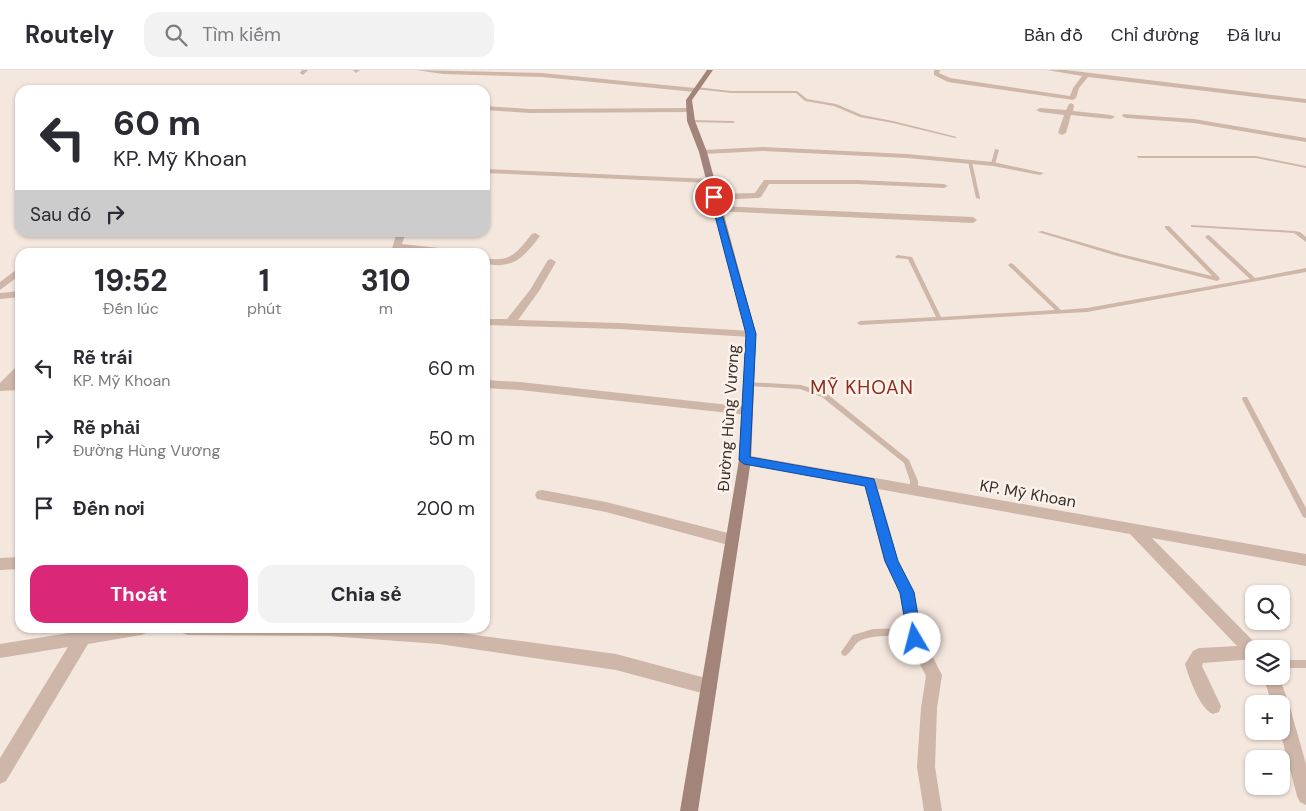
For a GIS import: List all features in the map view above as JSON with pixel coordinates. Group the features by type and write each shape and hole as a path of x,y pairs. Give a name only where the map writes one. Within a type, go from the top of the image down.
{"street":[{"path":"419,70 527,74 695,89"},
{"path":"490,108 690,115 689,100 710,70"},
{"path":"937,70 936,74 948,80 1073,98"},
{"path":"1050,70 1306,101"},
{"path":"612,81 615,74"},
{"path":"1062,132 1076,88 1086,75"},
{"path":"1040,110 1111,117"},
{"name":"Đường Hùng Vương","path":"690,115 703,152 751,334 744,460 690,811"},
{"path":"1126,116 1194,121 1306,140"},
{"path":"703,152 763,149 907,156 993,164 1040,174"},
{"path":"490,170 710,181"},
{"path":"715,203 758,196 767,182 856,182 944,186"},
{"path":"715,203 973,220"},
{"path":"490,262 505,264 513,261 535,236"},
{"path":"511,323 515,314 534,291 551,262"},
{"path":"0,288 15,274"},
{"path":"0,296 15,294"},
{"path":"490,322 619,326 751,334"},
{"path":"2,387 15,375"},
{"path":"490,384 747,410"},
{"path":"2,387 15,386"},
{"name":"KP. Mỹ Khoan","path":"744,460 1306,560"},
{"path":"870,482 891,561 907,592 918,647 934,675 929,708 926,767 933,811"},
{"path":"542,495 606,507 732,540"},
{"path":"1134,529 1245,644"},
{"path":"0,564 15,563"},
{"path":"0,651 105,633"},
{"path":"432,633 616,662 709,688"},
{"path":"0,775 84,636"},
{"path":"1213,706 1198,679 1193,664 1199,656 1245,653"},
{"path":"1290,737 1306,796"}],"lane":[{"path":"695,89 731,92 792,91 800,94 806,100 836,105 861,116 955,137"},
{"path":"690,115 733,122"},
{"path":"993,164 998,150"},
{"path":"1139,156 1256,158 1306,167"},
{"path":"970,162 978,198"},
{"path":"1193,226 1294,232 1306,240"},
{"path":"1167,227 1224,285"},
{"path":"1040,232 1110,252 1217,278"},
{"path":"1208,237 1253,280"},
{"path":"898,257 910,258 939,318"},
{"path":"1011,265 1059,311"},
{"path":"860,323 1087,310 1306,270"},
{"path":"749,384 801,387 824,395 907,462 914,481 914,490"},
{"path":"1245,399 1306,515"},
{"path":"845,652 856,638 874,633 914,632"},
{"path":"1290,664 1306,664"}],"district":[{"name":"MỸ KHOAN","path":"862,387"}],"route":[{"path":"714,197 750,324 744,460 870,482 891,561 907,592 915,639"}]}
